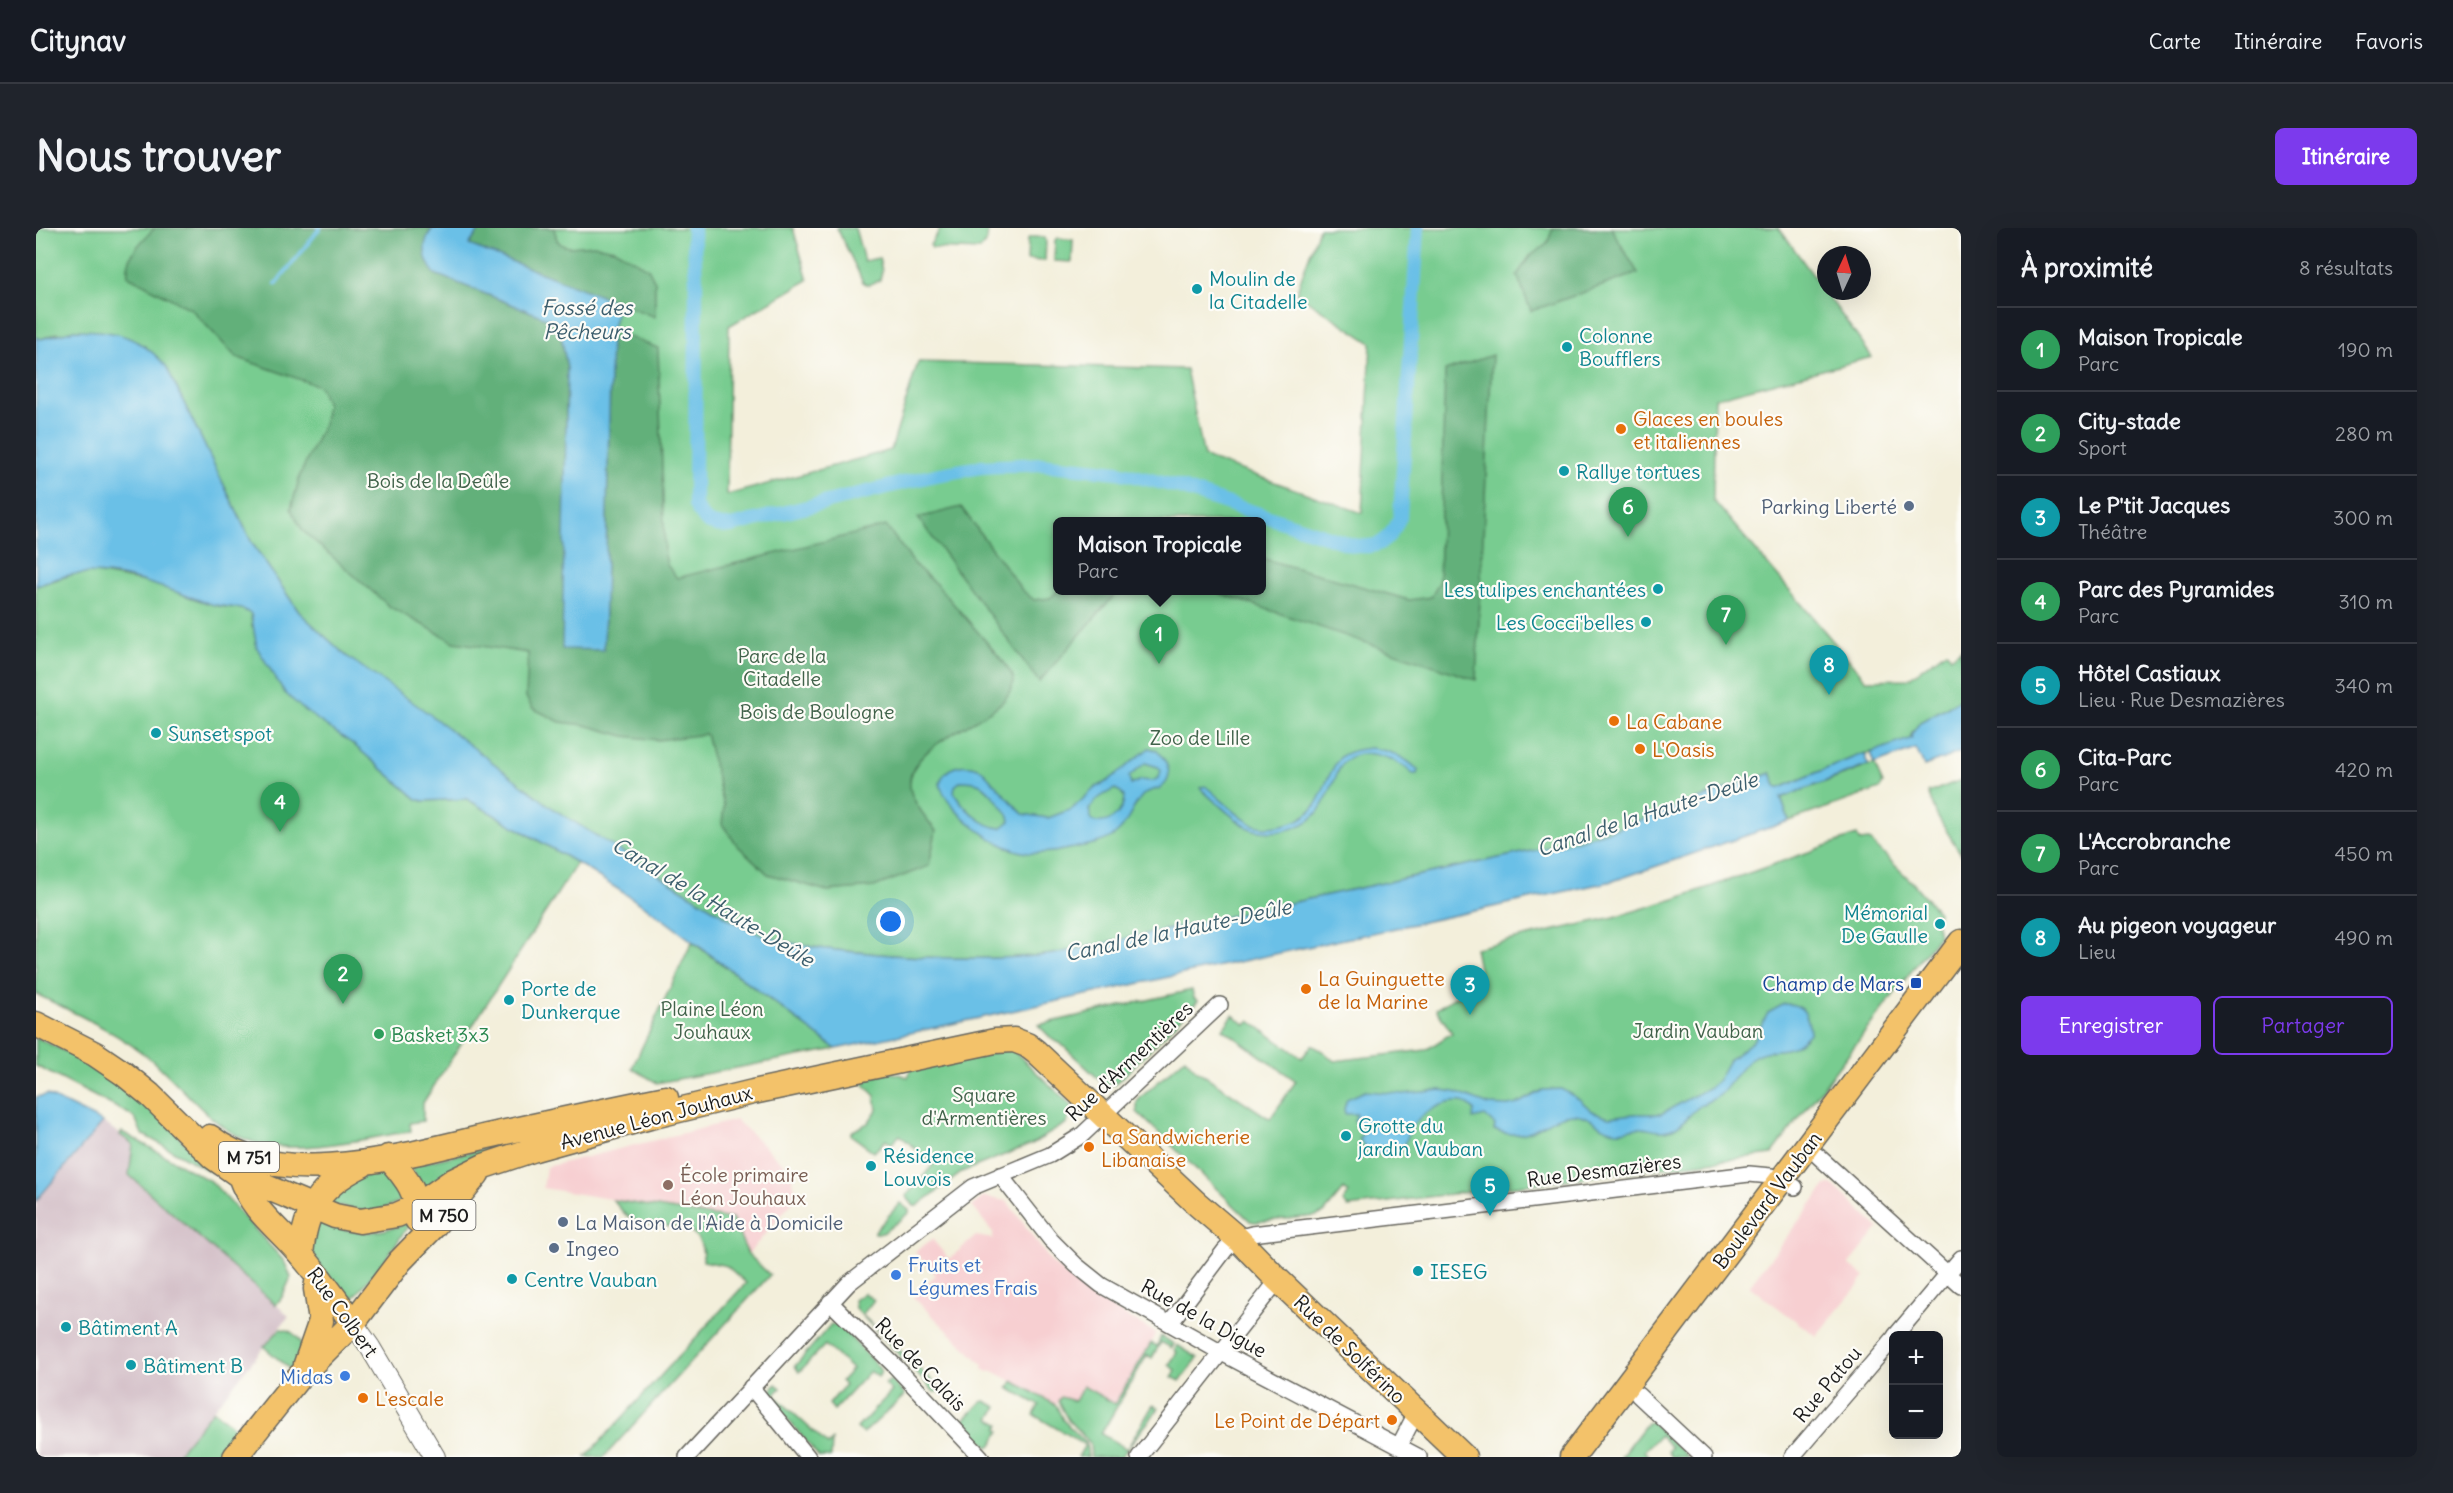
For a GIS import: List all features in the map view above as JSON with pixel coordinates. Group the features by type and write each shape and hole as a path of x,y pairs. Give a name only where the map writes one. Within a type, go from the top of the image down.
{"main road":[{"name":"Boulevard Vauban","path":"1591,1457 1638,1395 1961,942"},
{"name":"Boulevard Vauban","path":"1572,1457 1789,1183 1818,1156 1961,968"},
{"name":"Avenue Léon Jouhaux","path":"36,1011 86,1035 125,1059 152,1081 209,1136 231,1151 270,1162 301,1166 380,1159 923,1044 1015,1034"},
{"name":"Avenue Léon Jouhaux","path":"36,1024 95,1054 123,1072 164,1107 207,1151 240,1176 335,1216 360,1221 385,1219 417,1206 451,1182 484,1166 624,1124 753,1092 974,1045 1015,1034"},
{"name":"Rue de Solférino","path":"1015,1034 1032,1034 1106,1112 1215,1209 1237,1238 1278,1280 1464,1457"},
{"name":"Avenue Léon Jouhaux","path":"301,1255 305,1226 312,1207 334,1182 380,1159"},
{"path":"380,1159 411,1186 417,1206 415,1230 400,1261"},
{"name":"M 750","path":"235,1457 298,1378 352,1323 400,1261 434,1226 484,1166"},
{"name":"Rue Colbert","path":"240,1176 255,1208 301,1255 352,1323"},
{"name":"M 750","path":"298,1378 320,1329 322,1312 316,1289 318,1277"}],"street":[{"name":"Rue d'Armentières","path":"687,1457 849,1283 964,1193 1059,1150 1082,1135 1220,1005"},
{"path":"1818,1156 1961,1286"},
{"name":"Rue Desmazières","path":"1237,1238 1283,1230 1749,1174 1764,1174 1789,1183"},
{"name":"Rue de la Digue","path":"1000,1175 1034,1220 1076,1265 1101,1285 1222,1353 1419,1457"},
{"path":"1170,1323 1225,1250 1237,1238"},
{"name":"Rue Patou","path":"1898,1331 1961,1258"},
{"path":"1139,1457 1278,1280"},
{"name":"Rue de Calais","path":"830,1302 895,1366 981,1457"},
{"name":"Rue Colbert","path":"352,1323 370,1347 435,1457"},
{"name":"Rue Patou","path":"1792,1457 1889,1342"},
{"path":"751,1387 808,1457"},
{"path":"1638,1395 1704,1457"},
{"path":"1399,1446 1416,1413"}],"shaded area":[{"name":"École primaire Léon Jouhaux","path":"736,1120 793,1173 792,1182 797,1192 795,1199 748,1254 732,1219 543,1188 546,1167"},
{"path":"103,1122 133,1144 129,1175 289,1316 175,1457 36,1457 36,1201"},
{"path":"1832,1184 1879,1228 1849,1265 1865,1277 1816,1336 1749,1286 1826,1185"},
{"path":"984,1197 1007,1201 1052,1263 1088,1294 1156,1333 1115,1404 1084,1387 1075,1401 1061,1397 1056,1405 993,1371 988,1372 982,1369 983,1365 913,1297 936,1275 915,1252 932,1239 949,1259 976,1236 993,1239 993,1233 972,1206"}],"green space":[{"name":"Parc de la Citadelle","path":"36,228 433,228 428,235 435,274 559,323 611,330 619,303 469,245 481,228 793,228 808,280 729,326 727,495 891,450 918,362 1186,369 1204,457 1362,513 1371,343 1296,293 1319,228 1779,228 1817,281 1817,300 1831,300 1872,357 1715,398 1713,500 1866,680 1908,679 1946,651 1951,657 1961,649 1961,699 1920,722 1911,735 1915,743 1862,754 1780,788 1777,788 1771,773 1615,829 1559,845 1054,954 1010,958 945,958 865,953 807,946 765,936 736,923 555,811 345,655 299,612 252,543 166,366 145,346 57,333 41,339 36,337"},
{"path":"155,228 433,228 428,235 435,274 559,323 567,368 563,649 604,649 611,330 658,348 665,555 667,565 677,578 886,526 916,566 938,586 1003,661 1012,674 1014,682 1002,702 943,740 917,763 911,777 911,792 922,813 936,831 929,866 874,887 827,891 768,874 737,845 722,824 724,806 706,734 658,740 624,736 585,725 560,722 532,708 526,697 528,653 454,642 390,607 303,531 291,509 300,475 324,423 327,404 319,386 236,357 191,309 128,276 132,256"},
{"path":"481,228 554,228 557,240 562,245 569,247 594,245 614,249 648,268 655,282 655,317 469,245"},
{"path":"837,228 855,228 864,261 879,258 882,271 880,280 868,285 863,282"},
{"path":"941,228 988,228 987,240 980,250 932,248 930,245"},
{"path":"1553,228 1611,228 1638,273 1531,311 1517,275 1530,256 1547,244"},
{"path":"1030,237 1046,239 1045,261 1027,260"},
{"path":"1058,238 1073,240 1072,262 1054,261 1055,240"},
{"path":"1492,355 1476,680 1225,595 1266,595 1266,559 1409,600 1431,597 1439,583 1445,371"},
{"path":"961,507 1022,590 1034,600 1050,598 1053,595 1115,595 1039,682 918,518"},
{"path":"96,573 156,584 218,606 244,609 251,614 252,627 331,728 417,799 423,801 467,799 577,863 423,1103 423,1121 410,1123 411,1131 348,1142 301,1147 258,1143 240,1137 206,1113 154,1062 127,1042 36,994 36,586 74,574"},
{"path":"1874,764 1883,784 1880,789 1789,821 1781,798"},
{"path":"1961,780 1961,854 1937,816 1928,793"},
{"name":"Jardin Vauban","path":"1857,835 1860,841 1869,840 1913,883 1938,912 1936,921 1939,935 1772,1154 1348,1207 1343,1202 1349,1193 1344,1189 1324,1213 1316,1216 1255,1222 1250,1221 1137,1112 1137,1102 1141,1097 1185,1058 1196,1070 1270,1119 1296,1081 1223,1029 1233,1015 1246,1025 1250,1021 1302,1058 1312,1045 1334,1061 1426,1050 1452,1033 1436,1009 1460,994 1458,991 1482,985 1475,948 1614,917 1678,898"},
{"name":"Plaine Léon Jouhaux","path":"692,942 836,1049 657,1083 632,1068"},
{"path":"1192,990 1194,998 1198,1001 1115,1085 1103,1083 1038,1025"},
{"path":"36,1037 108,1073 157,1113 213,1173 142,1134 136,1120 129,1114 36,1066"},
{"name":"Square d'Armentières","path":"1012,1049 1072,1106 1067,1123 1032,1144 964,1171 914,1206 906,1196 933,1165 900,1135 891,1144 886,1140 874,1152 851,1135 851,1132 868,1123 877,1110 875,1096 860,1080 890,1072 908,1077 913,1066"},
{"path":"122,1132 212,1182 284,1261 291,1277 276,1305 129,1175 133,1144 120,1135"},
{"path":"518,1141 425,1189 409,1166"},
{"path":"379,1172 391,1175 409,1197 375,1213 325,1204 349,1183"},
{"path":"613,1200 732,1219 748,1254 770,1275 604,1457 586,1457 746,1283 727,1266 703,1261 702,1247 697,1237 689,1231 633,1220"},
{"path":"900,1203 909,1210 909,1213 883,1233 875,1233 875,1231"},
{"path":"316,1220 340,1229 362,1232 383,1230 408,1223 409,1225 385,1260 346,1307 311,1251"},
{"path":"864,1293 874,1300 862,1315 943,1391 934,1392 855,1308 854,1300"},
{"path":"831,1324 840,1326 882,1371 878,1377 870,1371 834,1410 829,1404 845,1385 841,1381 852,1369 825,1345 799,1372 795,1366"},
{"path":"280,1329 293,1333 301,1344 301,1355 291,1370 264,1347"},
{"path":"1161,1336 1174,1344 1172,1348 1161,1342 1152,1358 1147,1355 1101,1434 1127,1449 1153,1405 1159,1408 1121,1457 1091,1457 1090,1443 1068,1420 1058,1401 1061,1397 1075,1401 1083,1386 1115,1404 1151,1343 1157,1346"},
{"path":"1177,1345 1198,1358 1180,1381 1172,1377 1176,1370 1169,1365 1177,1352 1175,1350"},
{"path":"891,1380 905,1395 863,1434 857,1428 892,1391 885,1384"},
{"path":"1013,1381 1056,1405 1063,1420 1086,1443 1088,1457 1078,1457 1085,1445 1034,1415 1039,1405 1008,1388"},
{"path":"776,1384 781,1388 774,1395 828,1445 832,1441 831,1457 819,1457 770,1398 769,1394"},
{"path":"985,1401 997,1407 990,1419 1000,1424 998,1429 1000,1431 992,1445 988,1447 963,1421 981,1402"},
{"path":"213,1410 240,1432 239,1439 224,1457 175,1457"},
{"path":"1652,1422 1688,1457 1672,1457 1668,1451 1671,1447 1660,1435 1644,1451 1649,1457 1621,1457 1647,1423"}],"water":[{"name":"Fossé des Pêcheurs","path":"433,228 481,228 469,245 619,303 611,330 604,650 562,649 567,368 559,323 435,274 428,263 425,251 427,239"},
{"name":"Canal de la Haute-Deûle","path":"74,330 101,331 125,336 146,347 166,366 252,543 299,612 345,655 428,713 555,810 736,923 779,940 836,950 923,957 988,958 1054,954 1559,845 1615,829 1771,773 1777,788 1780,788 1862,754 1866,754 1866,761 1869,765 1781,798 1789,821 1613,881 836,1049 652,911 577,863 467,799 423,801 417,799 353,744 305,711 285,693 257,648 251,614 246,611 211,604 145,582 111,575 93,573 71,575 36,586 36,337 41,339"},
{"path":"1961,699 1961,752 1924,766 1916,749 1874,764 1870,753 1912,738 1911,735 1920,722"},
{"path":"1149,748 1160,754 1169,774 1165,784 1143,795 1125,824 1113,836 1088,845 1034,853 1003,845 976,828 953,807 940,784 942,778 951,769 962,766 975,767 981,769 1023,814 1048,818 1072,809 1096,787 1108,781","holes":["1145,763 1158,767 1161,771 1159,778 1152,781 1141,780 1131,785 1129,777","961,781 980,784 998,801 1010,821 1001,828 980,820 958,798 954,792 955,786","1115,789 1121,792 1124,797 1121,809 1109,820 1092,821 1089,810 1103,795"]},
{"path":"1369,748 1389,752 1402,758 1418,770 1417,774 1413,774 1398,763 1380,755 1360,754 1351,757 1341,765 1324,802 1315,815 1302,825 1282,831 1266,832 1251,829 1200,788 1205,786 1234,812 1252,824 1267,827 1283,825 1297,821 1314,808 1332,770 1342,756"},
{"path":"1784,1004 1791,1004 1804,1011 1810,1032 1795,1045 1753,1057 1720,1095 1702,1104 1679,1125 1667,1131 1638,1128 1612,1130 1584,1116 1572,1114 1553,1119 1528,1132 1507,1134 1494,1130 1495,1125 1485,1116 1473,1119 1474,1110 1469,1105 1455,1102 1441,1105 1422,1116 1410,1130 1400,1152 1382,1155 1376,1154 1362,1144 1359,1138 1364,1133 1365,1126 1357,1126 1357,1122 1354,1121 1357,1114 1345,1114 1347,1099 1365,1091 1403,1094 1441,1090 1455,1092 1489,1105 1508,1106 1517,1104 1543,1090 1561,1089 1579,1099 1592,1111 1609,1117 1661,1114 1712,1086 1729,1060 1753,1041 1768,1013"},
{"path":"47,1095 103,1122 36,1201 36,1097"}],"waterway":[{"path":"276,284 320,228"},
{"path":"693,228 696,281 695,505 709,523 731,526 935,475 981,467 1041,464 1118,472 1175,486 1352,545 1361,546 1376,545 1382,542 1392,533 1400,517 1418,228"}],"place":[{"name":"Moulin de la Citadelle","path":"1197,289"},
{"name":"Colonne Boufflers","path":"1567,347"},
{"name":"Glaces en boules et italiennes","path":"1621,429"},
{"name":"Rallye tortues","path":"1564,471"},
{"name":"Parking Liberté","path":"1909,506"},
{"name":"Cita-Parc","path":"1628,537"},
{"name":"Les tulipes enchantées","path":"1658,589"},
{"name":"Les Cocci'belles","path":"1646,622"},
{"name":"L'Accrobranche","path":"1726,645"},
{"name":"Maison Tropicale","path":"1159,664"},
{"name":"Au pigeon voyageur","path":"1829,695"},
{"name":"La Cabane","path":"1614,721"},
{"name":"Sunset spot","path":"156,733"},
{"name":"L'Oasis","path":"1640,749"},
{"name":"Parc des Pyramides","path":"280,832"},
{"name":"Mémorial De Gaulle","path":"1940,924"},
{"name":"Champ de Mars","path":"1916,983"},
{"name":"La Guinguette de la Marine","path":"1306,989"},
{"name":"Porte de Dunkerque","path":"509,1000"},
{"name":"City-stade","path":"343,1004"},
{"name":"Le P'tit Jacques","path":"1470,1015"},
{"name":"Basket 3x3","path":"379,1034"},
{"name":"Grotte du jardin Vauban","path":"1346,1136"},
{"name":"La Sandwicherie Libanaise","path":"1089,1147"},
{"name":"Résidence Louvois","path":"871,1166"},
{"name":"École primaire Léon Jouhaux","path":"668,1185"},
{"name":"Hôtel Castiaux","path":"1490,1216"},
{"name":"La Maison de l'Aide à Domicile","path":"563,1222"},
{"name":"Ingeo","path":"554,1248"},
{"name":"IESEG","path":"1418,1271"},
{"name":"Fruits et Légumes Frais","path":"896,1275"},
{"name":"Centre Vauban","path":"512,1279"},
{"name":"Bâtiment A","path":"66,1327"},
{"name":"Bâtiment B","path":"131,1365"},
{"name":"Midas","path":"345,1376"},
{"name":"L'escale","path":"363,1398"},
{"name":"Le Point de Départ","path":"1392,1420"}],"park label":[{"name":"Bois de la Deûle","path":"438,480"},
{"name":"Bois de Boulogne","path":"817,711"},
{"name":"Zoo de Lille","path":"1200,737"}]}
